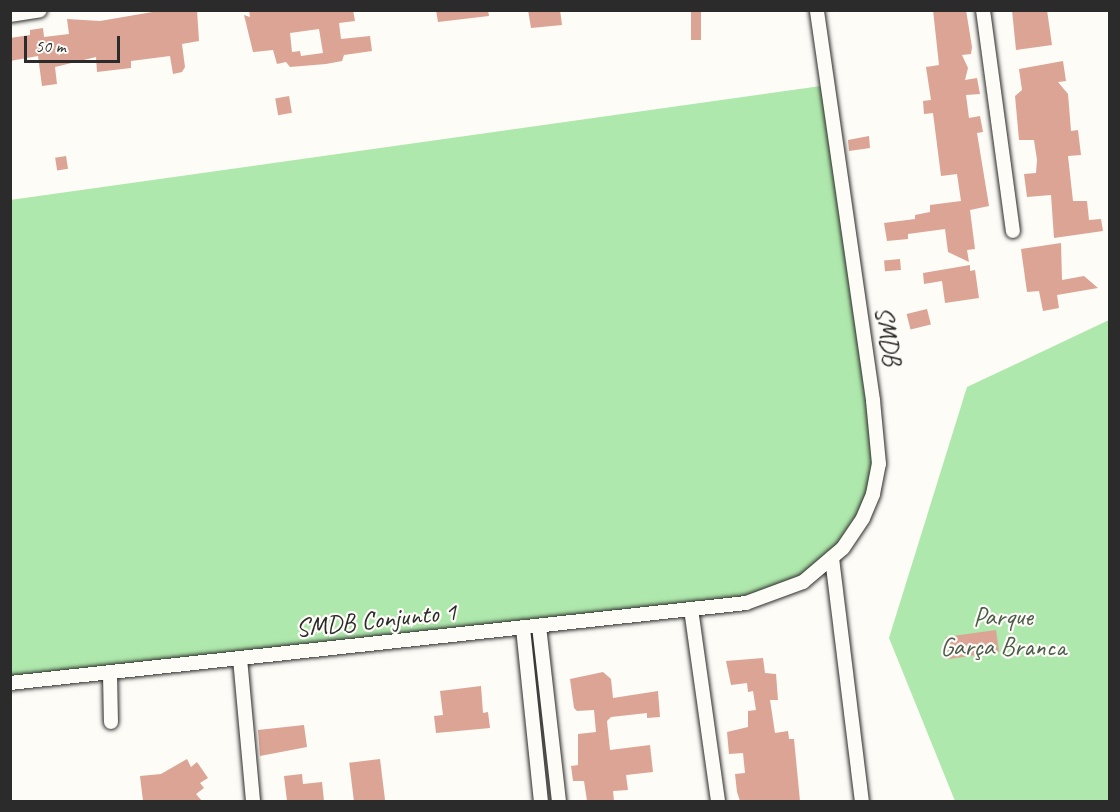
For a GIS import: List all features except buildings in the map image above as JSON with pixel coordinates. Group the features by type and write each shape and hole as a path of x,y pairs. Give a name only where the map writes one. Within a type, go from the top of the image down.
{"street":[{"path":"10,15 39,10"},
{"name":"SMDB","path":"746,603 789,590 832,558 863,518 879,464 873,400 817,10"},
{"path":"983,10 1013,231"},
{"path":"832,558 861,801"},
{"name":"SMDB Conjunto 1","path":"10,683 110,675 240,658 746,603"},
{"path":"691,609 718,801"},
{"path":"539,626 559,801"},
{"path":"523,628 541,801"},
{"path":"240,658 253,801"},
{"path":"110,675 111,722"}],"green space":[{"path":"828,85 879,464 863,518 803,582 746,603 11,685 10,200"},
{"name":"Parque Garça Branca","path":"1109,320 1109,801 955,801 889,638 967,387"}]}
